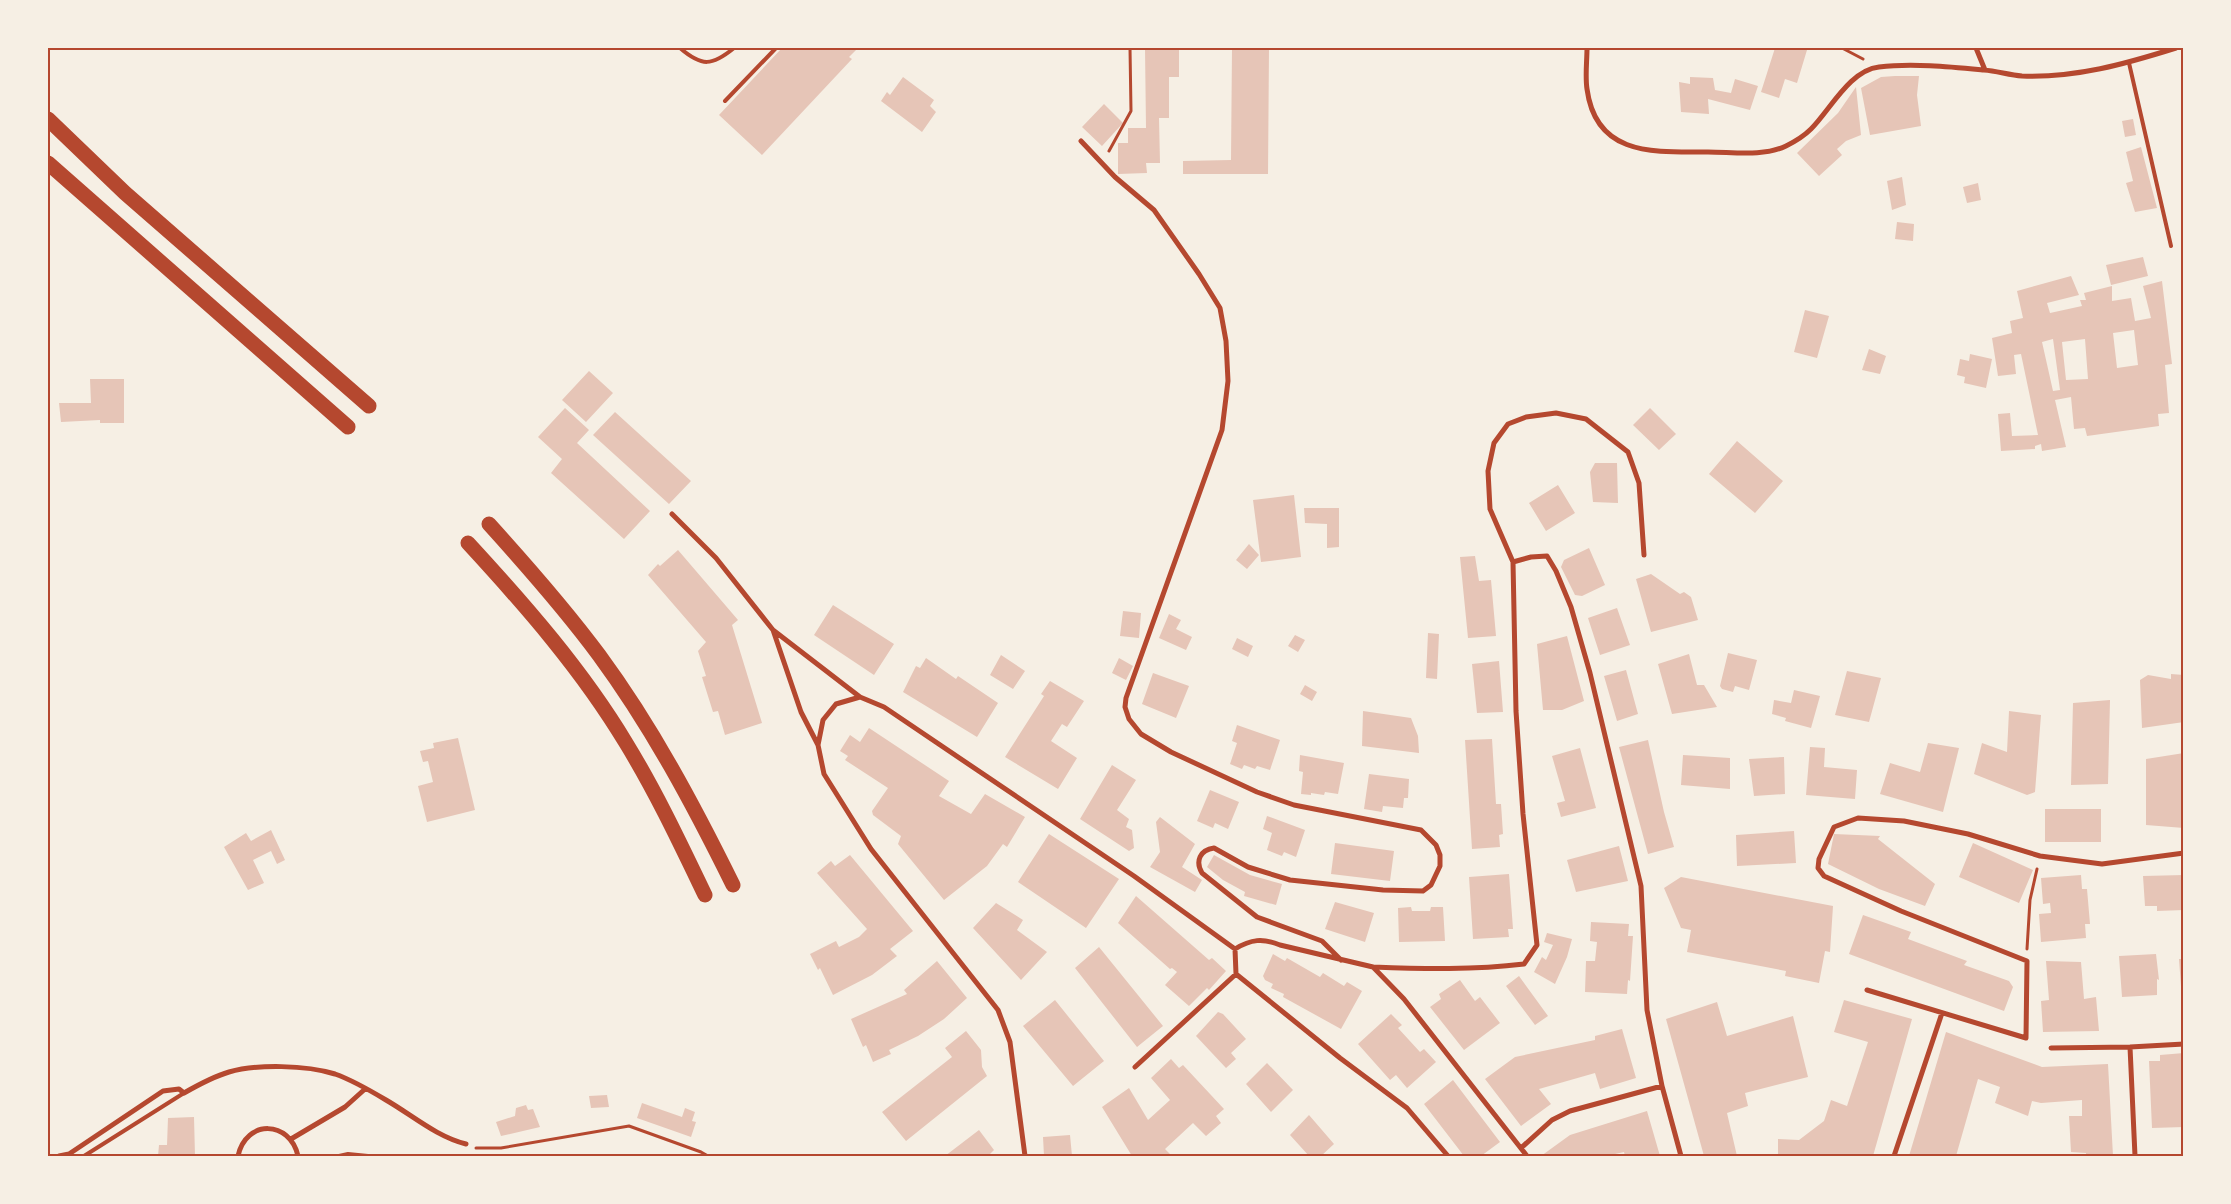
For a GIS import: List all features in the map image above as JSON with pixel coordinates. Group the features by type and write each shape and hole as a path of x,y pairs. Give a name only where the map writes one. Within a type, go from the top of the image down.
{"highway":[{"path":"48,119 125,193 368,406"},
{"path":"48,163 348,427"},
{"path":"489,524 549,590 600,656 648,728 694,807 733,885"},
{"path":"468,544 534,615 626,742 671,822 704,895"}],"street":[{"path":"1586,48 1587,89 1594,112 1602,128 1618,142 1654,152 1745,153 1771,152 1810,130 1848,84 1863,72 1876,67 1899,66 1985,70 2019,76 2080,74 2129,63 2176,48"},
{"path":"1976,48 1985,70"},
{"path":"1081,141 1115,177 1154,210 1199,274 1220,308 1226,341 1228,381 1222,430 1126,698 1125,708 1129,719 1142,734 1171,752 1257,792 1294,805 1421,830 1430,836 1436,845 1440,866 1437,876 1423,892 1382,890 1290,880 1248,867 1214,848 1201,854 1198,864 1202,873 1257,917 1322,941 1341,960"},
{"path":"1235,949 1247,942 1266,940 1373,967 1453,968 1524,964 1537,945 1523,814 1516,711 1513,562 1490,508 1488,471 1494,443 1508,424 1526,417 1556,413 1586,419 1628,452 1639,483 1644,555"},
{"path":"672,514 716,558 773,630 860,697 884,707 1134,876 1235,949"},
{"path":"1513,562 1531,557 1547,556 1556,571 1570,607 1590,673 1641,886 1647,1010 1662,1086 1681,1156"},
{"path":"773,630 801,712 818,745 824,774 871,849 998,1010 1010,1042 1024,1156"},
{"path":"818,745 823,720 836,704 860,697"},
{"path":"1867,990 2026,1038 2026,961 1901,911 1824,876 1818,868 1834,827 1858,818 1904,821 1968,834 2040,856 2102,864 2184,853"},
{"path":"1235,949 1236,974 1340,1058 1407,1108 1448,1156"},
{"path":"1373,967 1404,999 1527,1156"},
{"path":"1135,1067 1236,974"},
{"path":"1894,1156 1942,1013"},
{"path":"2051,1048 2184,1044"},
{"path":"2130,1047 2135,1156"},
{"path":"59,1156 69,1154 163,1091 180,1090 184,1093 208,1080 230,1072 264,1068 305,1069 336,1074 384,1098 447,1138 466,1144"},
{"path":"1522,1148 1552,1120 1570,1111 1662,1086"},
{"path":"291,1139 345,1107 365,1089"},
{"path":"238,1156 240,1147 246,1139 259,1131 274,1129 283,1132 291,1139 298,1156"}],"lane":[{"path":"680,48 694,60 701,62 716,60 734,48"},
{"path":"725,101 776,48"},
{"path":"2129,63 2171,246"},
{"path":"84,1156 184,1093"},
{"path":"339,1156 348,1154 368,1156"}],"path":[{"path":"1101,163 1131,110 1130,48"},
{"path":"1842,48 1876,67"},
{"path":"2026,961 2030,900 2040,856"},
{"path":"466,1144 476,1148 501,1148 629,1126 708,1156"}],"building":[{"path":"782,48 858,48 849,57 852,59 762,155 719,115"},
{"path":"1145,48 1179,48 1179,77 1169,77 1169,118 1159,118 1160,163 1146,163 1147,173 1118,174 1118,143 1128,143 1128,128 1146,128"},
{"path":"1232,48 1269,48 1268,174 1183,174 1183,161 1231,160"},
{"path":"1775,48 1807,50 1797,83 1785,79 1779,98 1761,92"},
{"path":"1919,76 1917,95 1921,126 1870,135 1861,88 1881,77"},
{"path":"903,77 934,100 930,106 936,112 922,132 881,101 887,92 890,95"},
{"path":"1690,77 1713,78 1715,90 1731,93 1735,79 1758,86 1750,110 1708,99 1709,114 1681,112 1679,82 1690,84"},
{"path":"1856,87 1861,135 1846,141 1837,149 1842,155 1819,176 1797,153 1838,113"},
{"path":"1104,104 1123,123 1102,146 1082,127"},
{"path":"2133,119 2136,135 2125,137 2122,121"},
{"path":"2141,147 2157,208 2135,212 2126,183 2133,181 2126,152"},
{"path":"1902,177 1906,205 1892,210 1887,181"},
{"path":"1978,183 1981,200 1967,203 1963,187"},
{"path":"1897,222 1914,224 1913,241 1895,239"},
{"path":"2143,257 2148,276 2111,285 2106,265"},
{"path":"2071,276 2079,295 2047,303 2050,313 2082,306 2080,300 2086,300 2084,293 2112,286 2112,301 2131,298 2135,321 2151,318 2143,286 2162,281 2172,364 2165,365 2169,413 2158,414 2159,426 2087,436 2085,428 2074,429 2071,397 2055,400 2066,447 2042,451 2041,444 2035,446 2035,449 2001,451 1998,414 2010,413 2012,436 2038,435 2021,354 2014,355 2016,374 1998,376 1992,338 2012,333 2010,321 2023,318 2017,291","holes":["2134,330 2138,365 2117,368 2113,333","2053,339 2060,390 2053,391 2042,342","2085,339 2088,379 2066,380 2062,342"]},
{"path":"1805,310 1829,316 1817,358 1794,352"},
{"path":"1869,349 1886,356 1880,374 1862,370"},
{"path":"1970,354 1992,359 1986,388 1964,383 1965,377 1957,375 1960,359 1969,361"},
{"path":"589,371 613,393 586,422 562,400"},
{"path":"90,379 124,379 124,423 100,423 100,420 61,422 59,403 91,403"},
{"path":"565,408 589,430 577,443 650,511 624,539 551,473 562,459 538,437"},
{"path":"1650,408 1676,434 1659,450 1633,425"},
{"path":"615,412 691,481 669,504 593,435"},
{"path":"1737,441 1783,481 1755,513 1709,474"},
{"path":"1595,463 1617,463 1618,503 1593,502 1590,472"},
{"path":"1558,485 1575,513 1546,531 1529,503"},
{"path":"1294,495 1301,557 1261,562 1253,500"},
{"path":"1304,508 1339,508 1339,547 1327,548 1327,524 1305,523"},
{"path":"1249,544 1259,555 1247,569 1236,560"},
{"path":"1589,548 1605,585 1582,596 1575,595 1561,567 1564,560"},
{"path":"678,550 738,620 732,625 762,723 725,735 718,711 713,712 702,677 706,676 698,651 706,642 648,575 658,564 660,566"},
{"path":"1475,556 1479,581 1491,580 1496,636 1468,638 1460,557"},
{"path":"1651,574 1680,594 1684,592 1691,597 1698,620 1651,632 1636,579"},
{"path":"833,605 894,644 874,675 814,635"},
{"path":"1617,608 1630,645 1600,655 1588,618"},
{"path":"1123,611 1141,613 1139,638 1120,636"},
{"path":"1169,614 1181,620 1176,629 1192,637 1186,650 1159,638"},
{"path":"1428,633 1439,634 1437,679 1426,678"},
{"path":"1295,635 1305,640 1298,652 1288,646"},
{"path":"1567,636 1584,701 1562,710 1543,710 1537,644"},
{"path":"1237,638 1253,646 1248,657 1232,649"},
{"path":"1728,653 1757,660 1749,690 1735,686 1733,692 1722,689 1720,686"},
{"path":"1689,654 1697,685 1704,685 1717,707 1672,714 1658,664"},
{"path":"1001,655 1025,671 1013,689 990,675"},
{"path":"926,658 956,679 958,676 998,703 977,737 903,692 916,666 920,668"},
{"path":"1119,658 1133,666 1126,680 1112,673"},
{"path":"1499,661 1503,712 1477,713 1472,664"},
{"path":"1626,670 1638,714 1617,721 1604,676"},
{"path":"1847,671 1881,678 1869,722 1835,715"},
{"path":"1153,673 1189,686 1176,718 1142,704"},
{"path":"2171,674 2184,675 2184,722 2142,728 2140,680 2148,675 2171,679"},
{"path":"1050,681 1084,701 1067,727 1062,724 1051,741 1077,758 1058,789 1005,757 1044,696 1041,694"},
{"path":"1305,685 1317,692 1312,701 1300,694"},
{"path":"1794,690 1820,696 1811,728 1785,721 1786,718 1772,714 1774,700 1791,703"},
{"path":"2110,700 2108,784 2071,785 2073,703"},
{"path":"1363,711 1411,718 1418,736 1419,753 1362,746"},
{"path":"2009,711 2041,715 2035,792 2027,795 1974,774 1982,743 2007,752"},
{"path":"1237,725 1280,740 1270,770 1257,766 1255,769 1244,765 1242,769 1230,764 1237,743 1232,741"},
{"path":"869,728 949,781 939,796 971,814 985,794 1025,817 1007,847 1003,844 987,866 944,900 898,844 901,836 873,815 872,811 888,788 845,760 848,756 840,751 850,735 860,742"},
{"path":"458,738 475,810 427,822 418,786 433,782 428,761 423,762 420,751 434,748 433,743"},
{"path":"1492,739 1496,804 1501,804 1503,834 1499,835 1500,847 1472,849 1465,740"},
{"path":"1648,740 1674,847 1648,854 1619,747"},
{"path":"1928,743 1959,748 1943,812 1880,794 1890,763 1920,772"},
{"path":"1810,747 1825,748 1824,767 1857,770 1855,799 1806,795"},
{"path":"1580,748 1596,808 1561,817 1557,803 1565,801 1552,756"},
{"path":"2184,753 2184,828 2146,825 2146,759"},
{"path":"1300,755 1344,763 1338,794 1325,792 1324,795 1301,794 1303,772 1299,771"},
{"path":"1683,755 1730,758 1730,789 1681,785"},
{"path":"1784,757 1785,794 1754,796 1749,759"},
{"path":"1112,765 1136,780 1117,810 1129,819 1126,827 1132,830 1134,848 1129,851 1080,819"},
{"path":"1369,774 1409,779 1408,798 1404,798 1403,808 1383,806 1382,812 1364,809"},
{"path":"1210,790 1239,802 1228,829 1215,823 1213,828 1197,821"},
{"path":"2045,809 2101,809 2101,842 2045,842"},
{"path":"1267,816 1305,830 1296,857 1284,852 1282,856 1267,850 1272,833 1263,829"},
{"path":"1160,817 1195,844 1182,867 1202,880 1195,892 1150,867 1160,852 1156,822"},
{"path":"271,830 285,860 277,864 271,851 253,860 264,883 248,890 224,847 246,833 251,841"},
{"path":"1794,831 1796,863 1737,866 1736,835"},
{"path":"1049,834 1119,879 1086,928 1018,882"},
{"path":"1834,834 1880,836 1878,839 1935,884 1925,906 1879,889 1828,864"},
{"path":"1335,843 1394,851 1390,881 1331,874"},
{"path":"1973,843 2033,870 2019,903 1959,877"},
{"path":"1619,846 1628,881 1576,892 1567,860"},
{"path":"850,855 913,931 890,949 897,956 872,975 833,995 820,968 818,970 810,954 836,941 839,947 859,937 867,929 817,873 831,861 835,866"},
{"path":"1214,855 1250,875 1282,884 1276,905 1244,896 1245,892 1223,880 1207,867"},
{"path":"1509,874 1513,929 1508,929 1509,937 1473,939 1469,877"},
{"path":"2081,875 2082,889 2087,889 2090,924 2085,924 2086,938 2041,942 2039,914 2051,913 2050,903 2043,904 2041,878"},
{"path":"2184,875 2184,910 2157,911 2157,906 2145,906 2143,876"},
{"path":"1681,877 1833,906 1830,952 1825,951 1819,983 1785,976 1786,971 1687,952 1691,930 1681,928 1664,888"},
{"path":"1136,896 1209,960 1212,958 1226,971 1209,990 1207,988 1189,1006 1165,985 1177,972 1172,968 1170,969 1118,923"},
{"path":"1335,902 1374,913 1365,942 1325,929"},
{"path":"996,903 1023,920 1017,930 1047,952 1021,980 973,928"},
{"path":"1411,907 1412,911 1430,911 1431,907 1443,907 1445,941 1399,942 1398,908"},
{"path":"1863,915 1911,932 1908,939 1967,961 1964,965 2009,981 2013,987 2004,1011 1849,954"},
{"path":"1591,922 1629,924 1628,936 1633,936 1630,981 1628,980 1627,994 1585,992 1586,961 1595,961 1597,942 1590,941"},
{"path":"1547,933 1572,939 1567,957 1555,984 1534,972 1542,957 1546,960 1553,945 1544,942"},
{"path":"1099,947 1163,1026 1137,1047 1075,968"},
{"path":"1273,954 1285,961 1287,958 1320,977 1323,973 1344,986 1347,982 1362,991 1341,1029 1283,997 1284,994 1271,988 1273,984 1265,980 1263,976"},
{"path":"2156,954 2159,980 2157,979 2157,995 2122,997 2119,956"},
{"path":"2179,959 2184,959 2184,1000 2182,1000"},
{"path":"937,961 967,998 944,1019 918,1036 889,1050 891,1054 873,1062 866,1045 863,1047 851,1019 907,994 904,990"},
{"path":"2046,961 2081,962 2084,999 2096,997 2099,1031 2043,1032 2041,1001 2049,1000"},
{"path":"1519,976 1548,1016 1535,1025 1506,986"},
{"path":"1460,980 1475,1001 1480,997 1500,1023 1464,1050 1430,1007 1441,999 1439,994"},
{"path":"1055,1000 1104,1061 1073,1086 1023,1026"},
{"path":"1844,1000 1912,1019 1873,1156 1778,1156 1778,1139 1799,1140 1824,1121 1831,1100 1847,1106 1868,1042 1834,1032"},
{"path":"1717,1002 1727,1036 1793,1016 1808,1077 1745,1093 1748,1106 1727,1113 1737,1156 1704,1156 1666,1019"},
{"path":"1218,1012 1223,1014 1246,1039 1231,1053 1236,1059 1226,1068 1196,1036"},
{"path":"1391,1014 1402,1025 1398,1028 1420,1052 1424,1049 1436,1062 1407,1088 1396,1075 1390,1080 1358,1044"},
{"path":"1622,1029 1636,1078 1600,1089 1595,1073 1539,1089 1551,1104 1521,1126 1485,1079 1515,1057 1595,1040 1595,1036"},
{"path":"966,1031 981,1050 982,1067 987,1076 906,1141 882,1112 952,1057 945,1048"},
{"path":"1946,1032 2042,1067 2108,1064 2113,1156 2086,1156 2086,1153 2071,1152 2069,1116 2082,1116 2082,1100 2041,1103 2032,1101 2028,1116 1995,1103 2000,1087 1978,1079 1956,1156 1909,1156"},
{"path":"2184,1053 2184,1127 2152,1128 2149,1061 2160,1061 2160,1055"},
{"path":"1171,1059 1179,1068 1183,1065 1224,1109 1216,1116 1221,1123 1206,1136 1193,1123 1165,1149 1172,1156 1132,1156 1102,1107 1129,1088 1148,1120 1170,1100 1151,1078"},
{"path":"1267,1063 1293,1090 1271,1112 1246,1084"},
{"path":"1453,1080 1500,1142 1481,1156 1464,1156 1424,1104"},
{"path":"607,1095 609,1107 591,1108 589,1096"},
{"path":"642,1103 682,1117 685,1108 695,1112 692,1121 696,1122 691,1137 637,1118"},
{"path":"526,1105 528,1110 533,1109 540,1127 501,1136 496,1122 515,1116 516,1108"},
{"path":"1647,1111 1660,1156 1625,1156 1624,1152 1606,1156 1541,1156 1570,1135"},
{"path":"1309,1115 1334,1144 1321,1156 1309,1156 1290,1135"},
{"path":"194,1117 195,1156 158,1156 159,1145 167,1145 168,1118"},
{"path":"979,1130 994,1150 990,1154 992,1156 945,1156"},
{"path":"1070,1135 1072,1156 1044,1156 1043,1137"}]}
